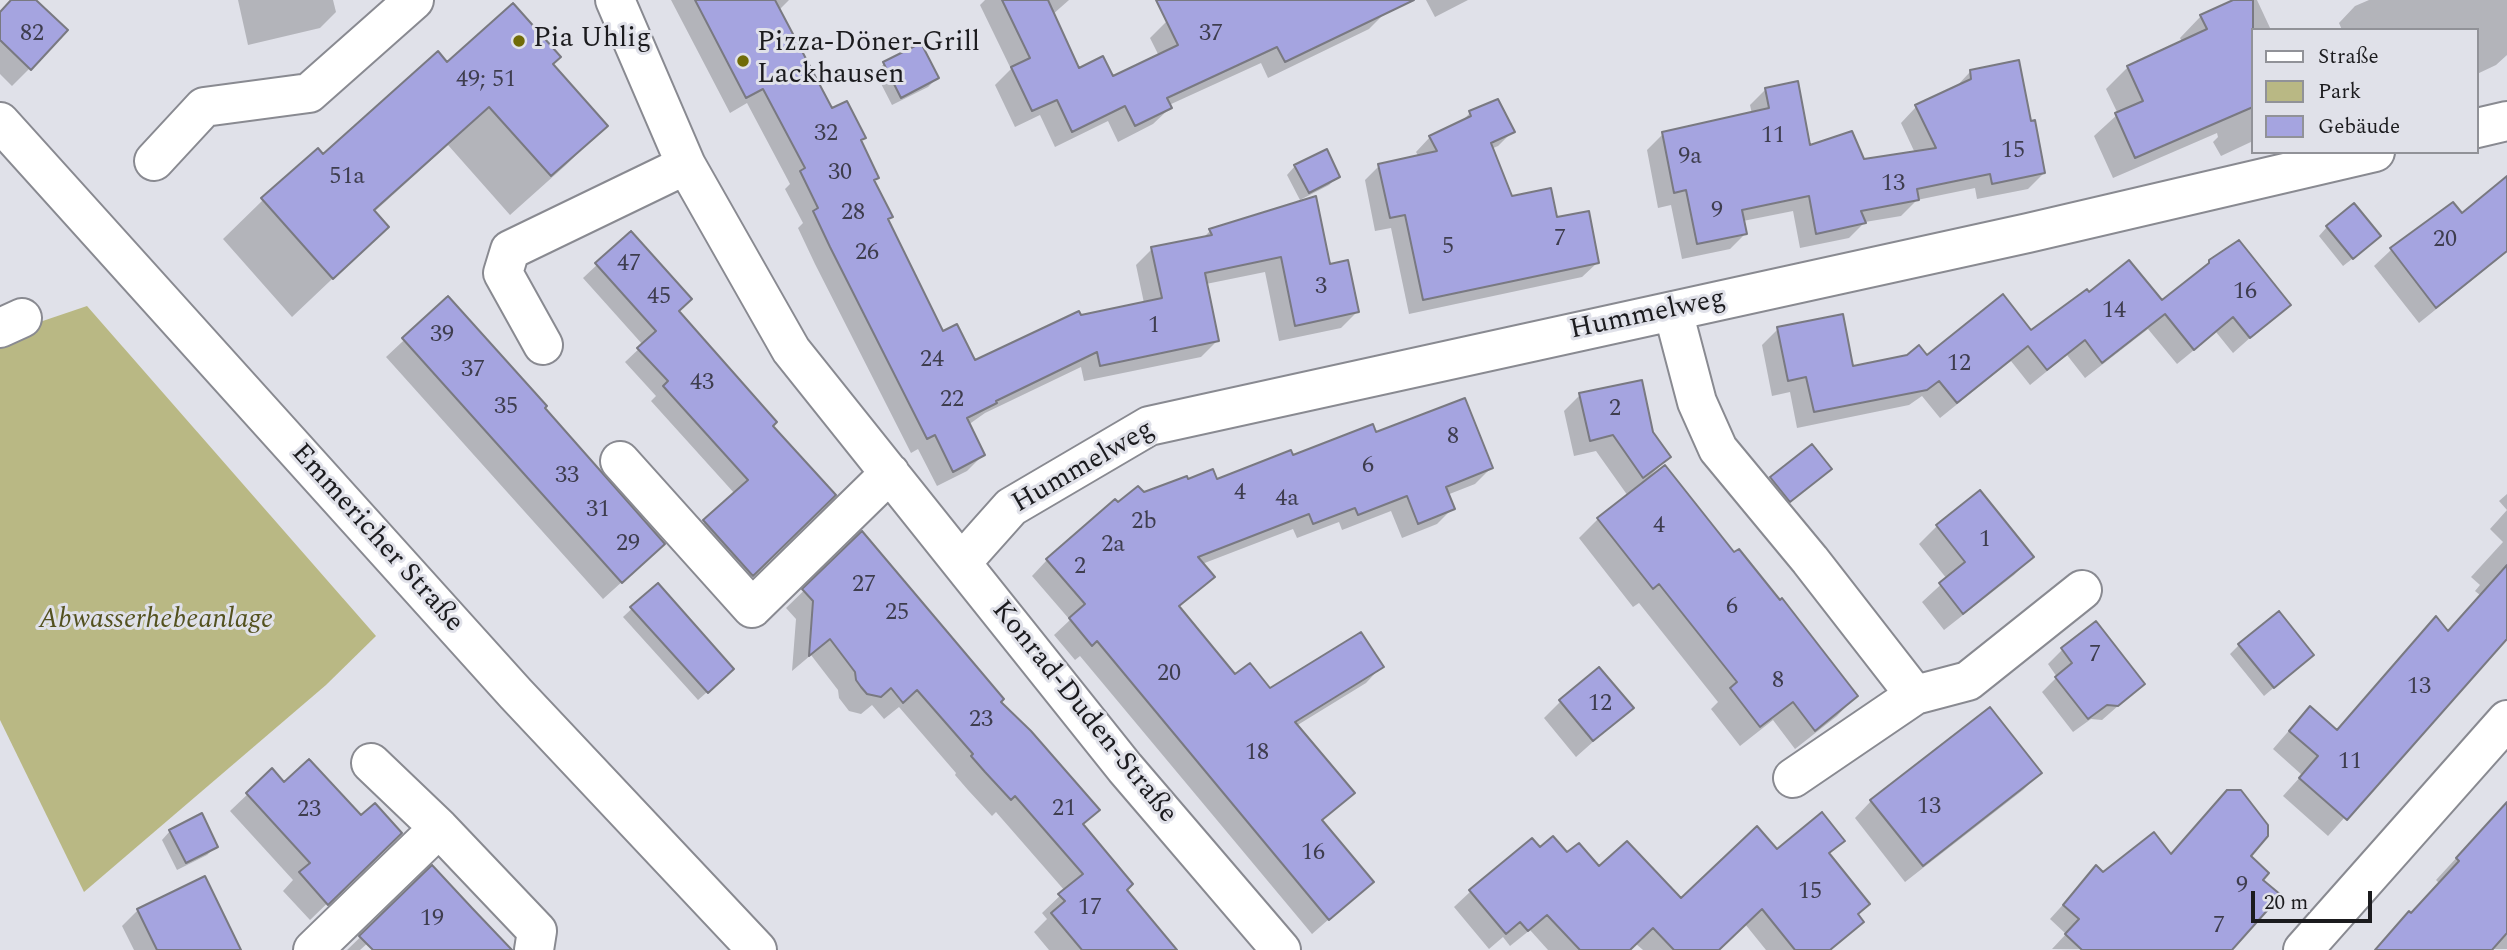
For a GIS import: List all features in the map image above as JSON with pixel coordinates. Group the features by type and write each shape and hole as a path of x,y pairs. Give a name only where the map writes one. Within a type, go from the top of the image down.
{"street":[{"path":"154,161 204,107 309,93 376,15 414,0"},
{"name":"Konrad-Duden-Straße","path":"615,0 686,165 791,349 1125,768 1281,950"},
{"path":"2479,128 2507,121"},
{"name":"Emmericher Straße","path":"0,122 516,694 757,950"},
{"name":"Hummelweg","path":"962,562 1011,507 1149,426 2028,233 2366,154"},
{"path":"543,345 503,273 510,250 686,165"},
{"path":"1673,311 1697,402 1718,449 1810,560 1915,695"},
{"path":"620,461 752,608 891,473"},
{"path":"1793,778 1915,695 1968,681 2082,590"},
{"path":"2303,950 2507,720"},
{"path":"371,763 439,828 537,931 534,950"},
{"path":"313,950 439,828"}],"green space":[{"name":"Abwasserhebeanlage","path":"87,306 376,636 326,685 84,892 0,720 0,339 25,327"}],"building":[{"path":"11,0 36,0 68,30 31,70 0,40 0,12"},
{"path":"695,0 775,0 832,108 847,101 866,138 861,140 879,178 874,180 893,217 888,219 943,331 957,324 975,360 1079,311 1081,315 1162,298 1151,247 1212,235 1209,229 1316,196 1330,264 1348,260 1359,312 1295,326 1281,257 1205,273 1219,341 1100,366 1097,352 996,401 997,403 967,418 985,455 953,472 935,435 927,439 830,247 813,211 818,208 800,171 805,168 763,89 746,98"},
{"path":"1002,0 1048,0 1079,68 1103,56 1113,76 1178,45 1156,0 1414,0 1285,62 1277,47 1167,98 1172,108 1135,126 1125,106 1072,132 1057,100 1032,111 1011,67 1030,58"},
{"path":"2233,0 2253,0 2252,107 2135,158 2115,113 2143,101 2127,66 2207,29 2200,15"},
{"path":"513,3 561,57 553,64 608,126 551,176 489,107 374,210 389,227 333,279 261,198 318,148 323,154 438,51 447,62"},
{"path":"921,43 939,78 901,98 883,62"},
{"path":"2019,60 2031,121 2035,120 2045,173 1992,184 1990,174 1917,189 1919,200 1861,211 1866,223 1816,234 1809,196 1742,210 1747,234 1697,244 1686,190 1674,193 1662,132 1769,108 1765,88 1798,81 1810,145 1852,131 1864,159 1936,148 1915,105 1971,79 1970,70"},
{"path":"1498,99 1515,132 1491,143 1512,196 1551,188 1557,217 1589,211 1599,263 1423,300 1405,215 1390,218 1378,164 1437,151 1429,136 1471,116 1469,111"},
{"path":"1327,149 1340,177 1309,193 1294,165"},
{"path":"2507,176 2507,251 2436,308 2390,248 2453,202 2462,213"},
{"path":"2354,203 2381,236 2353,259 2326,226"},
{"path":"631,231 692,299 679,311 777,422 773,426 836,495 753,576 703,520 748,480 663,386 668,381 637,348 656,331 595,263"},
{"path":"2239,240 2291,305 2250,338 2233,317 2194,350 2165,314 2102,363 2085,340 2047,370 2028,346 1957,403 1939,381 1927,390 1814,412 1806,377 1788,381 1777,327 1843,314 1853,366 1907,355 1919,345 1927,355 2003,294 2031,330 2087,289 2089,292 2129,260 2162,300 2209,263 2209,260"},
{"path":"448,296 665,544 622,583 402,338"},
{"path":"1642,380 1653,432 1671,457 1643,478 1613,435 1590,441 1579,393"},
{"path":"1465,398 1493,468 1446,487 1455,509 1418,524 1407,496 1358,515 1355,508 1313,524 1309,514 1198,557 1215,577 1179,606 1235,674 1250,663 1270,688 1361,632 1384,667 1295,722 1355,793 1322,820 1374,882 1329,920 1097,641 1092,646 1069,618 1085,604 1046,559 1115,499 1118,502 1138,486 1144,492 1213,469 1217,479 1291,450 1293,455 1373,424 1376,432"},
{"path":"1812,444 1832,469 1790,502 1770,477"},
{"path":"1665,465 1734,552 1739,549 1780,600 1782,598 1858,696 1815,731 1793,702 1760,727 1730,688 1737,682 1659,584 1653,589 1597,518"},
{"path":"1980,490 2034,557 1963,614 1939,583 1965,562 1936,525"},
{"path":"862,531 1004,699 1001,702 1031,731 1100,810 1083,824 1133,884 1127,890 1177,950 1082,950 1051,913 1065,901 1058,894 1083,874 1015,796 1011,800 985,772 971,756 973,754 917,690 903,703 891,688 881,697 867,694 856,680 855,672 830,639 809,656 813,601 802,589"},
{"path":"2507,565 2507,639 2347,820 2299,778 2318,756 2289,731 2310,706 2337,730 2436,616 2448,631"},
{"path":"658,583 734,669 708,693 630,607"},
{"path":"2279,611 2314,655 2274,688 2238,644"},
{"path":"2096,621 2145,684 2118,706 2107,705 2088,719 2055,677 2072,663 2061,648"},
{"path":"1599,667 1634,708 1593,741 1559,700"},
{"path":"1990,707 2042,773 1923,866 1870,800"},
{"path":"309,759 361,815 375,803 402,833 328,905 299,872 310,863 246,793 272,768 284,782"},
{"path":"2227,790 2241,790 2268,825 2268,836 2251,856 2269,873 2263,880 2281,895 2232,950 2082,950 2065,934 2079,919 2063,905 2096,865 2103,872 2154,832 2171,854"},
{"path":"2507,802 2507,933 2492,950 2375,950 2459,861 2456,858"},
{"path":"1822,812 1845,841 1829,853 1870,904 1858,914 1864,922 1830,950 1795,950 1762,909 1719,950 1674,950 1653,928 1630,950 1580,950 1547,915 1528,931 1520,922 1506,934 1469,890 1532,838 1540,847 1553,836 1567,852 1579,843 1599,866 1627,841 1681,898 1757,826 1777,849"},
{"path":"202,813 218,847 186,863 169,830"},
{"path":"432,865 512,950 373,950 359,936"},
{"path":"205,876 241,950 157,950 137,909"}],"place":[{"name":"Pia Uhlig","path":"519,41"},
{"name":"Pizza-Döner-Grill Lackhausen","path":"743,61"}]}
